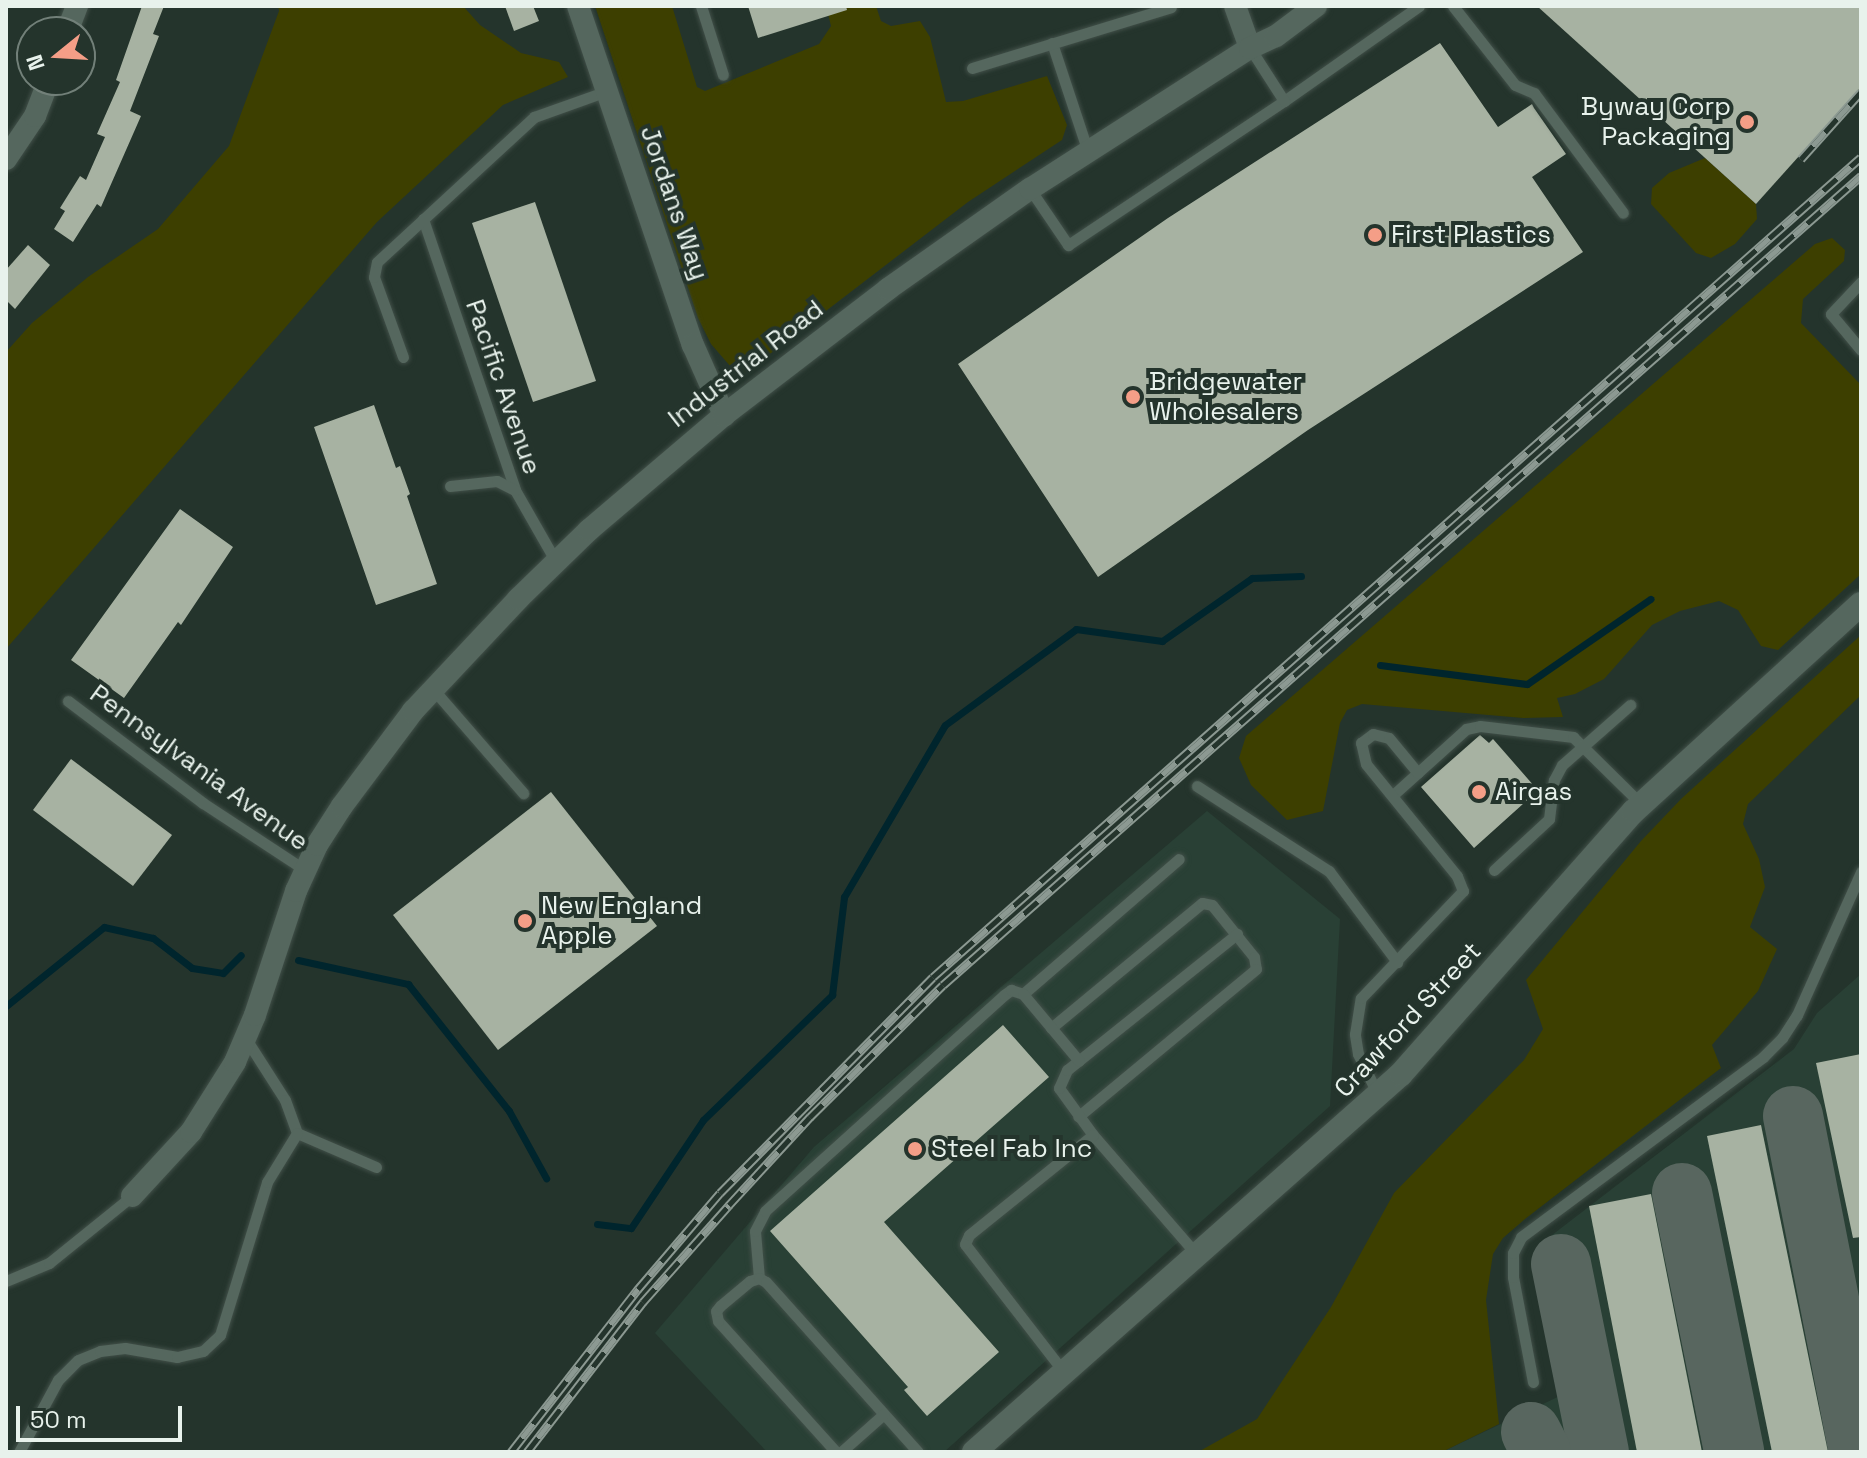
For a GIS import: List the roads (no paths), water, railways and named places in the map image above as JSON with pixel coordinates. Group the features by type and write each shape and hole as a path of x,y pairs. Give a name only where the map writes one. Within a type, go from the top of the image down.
{"main road":[{"name":"Crawford Street","path":"974,1452 1379,1096 1457,1015 1641,804 1861,604"}],"street":[{"name":"Jordans Way","path":"578,6 693,345 724,415"},
{"path":"1235,6 1250,48"},
{"name":"Industrial Road","path":"132,1196 191,1132 246,1039 278,940 305,870 342,806 390,739 433,689 556,562 724,415 888,289 1030,189 1250,48 1276,36 1316,6"},
{"path":"6,159 35,116 43,96"}],"lane":[{"path":"701,6 723,75"},
{"path":"1030,189 1068,245 1284,101 1419,6"},
{"path":"1453,6 1515,85 1534,93 1623,213"},
{"path":"972,68 1171,7"},
{"path":"1052,43 1088,152"},
{"path":"1250,48 1284,101"},
{"path":"403,357 374,272 377,262 534,117 607,91"},
{"name":"Pacific Avenue","path":"423,219 515,490 556,562"},
{"path":"1861,282 1831,314 1861,350"},
{"path":"450,486 497,481 515,490"},
{"path":"433,689 523,793"},
{"name":"Pennsylvania Avenue","path":"68,701 203,803 305,870"},
{"path":"1494,870 1544,827 1551,811 1556,773 1630,705"},
{"path":"1393,795 1472,727 1566,735 1584,745 1641,804"},
{"path":"1379,1096 1358,1054 1356,1015 1361,998 1463,891 1457,876 1360,751 1366,737 1381,735 1389,738 1418,773"},
{"path":"1197,786 1329,871 1397,962"},
{"path":"1023,994 1179,859"},
{"path":"1533,1382 1513,1277 1513,1253 1521,1237 1763,1057 1782,1038 1797,1015 1861,872"},
{"path":"1051,1028 1202,903 1212,905 1254,957 1256,969 1078,1117"},
{"path":"1198,1256 1078,1117 1059,1088 1067,1070 1237,934"},
{"path":"918,1452 759,1278 755,1231 765,1211 1011,990 1023,994 1079,1061"},
{"path":"246,1039 285,1100 297,1133 376,1167"},
{"path":"19,1452 58,1380 78,1360 100,1351 125,1348 177,1357 203,1351 220,1335 267,1182 297,1133"},
{"path":"1063,1371 965,1244 969,1235 1093,1135"},
{"path":"6,1281 49,1263 132,1196"},
{"path":"759,1278 750,1281 720,1306 716,1311 718,1321 839,1452 884,1414"}],"waterway":[{"path":"597,1224 631,1228 703,1120 832,995 844,897 945,725 1076,629 1162,641 1252,578 1301,576"},
{"path":"1380,665 1527,684 1650,599"},
{"path":"6,1006 104,927 153,938 192,968 223,973 241,955"},
{"path":"298,960 408,984 509,1111 546,1178"}],"railway":[{"path":"1801,159 1861,92"},
{"path":"511,1452 638,1289 720,1193 933,977 1861,157"},
{"path":"527,1452 643,1302 729,1205 810,1117 943,985 1861,176"}],"place":[{"name":"Byway Corp Packaging","path":"1747,122"},
{"name":"First Plastics","path":"1375,235"},
{"name":"Bridgewater Wholesalers","path":"1133,397"},
{"name":"Airgas","path":"1479,792"},
{"name":"New England Apple","path":"525,921"},
{"name":"Steel Fab Inc","path":"915,1149"}]}
